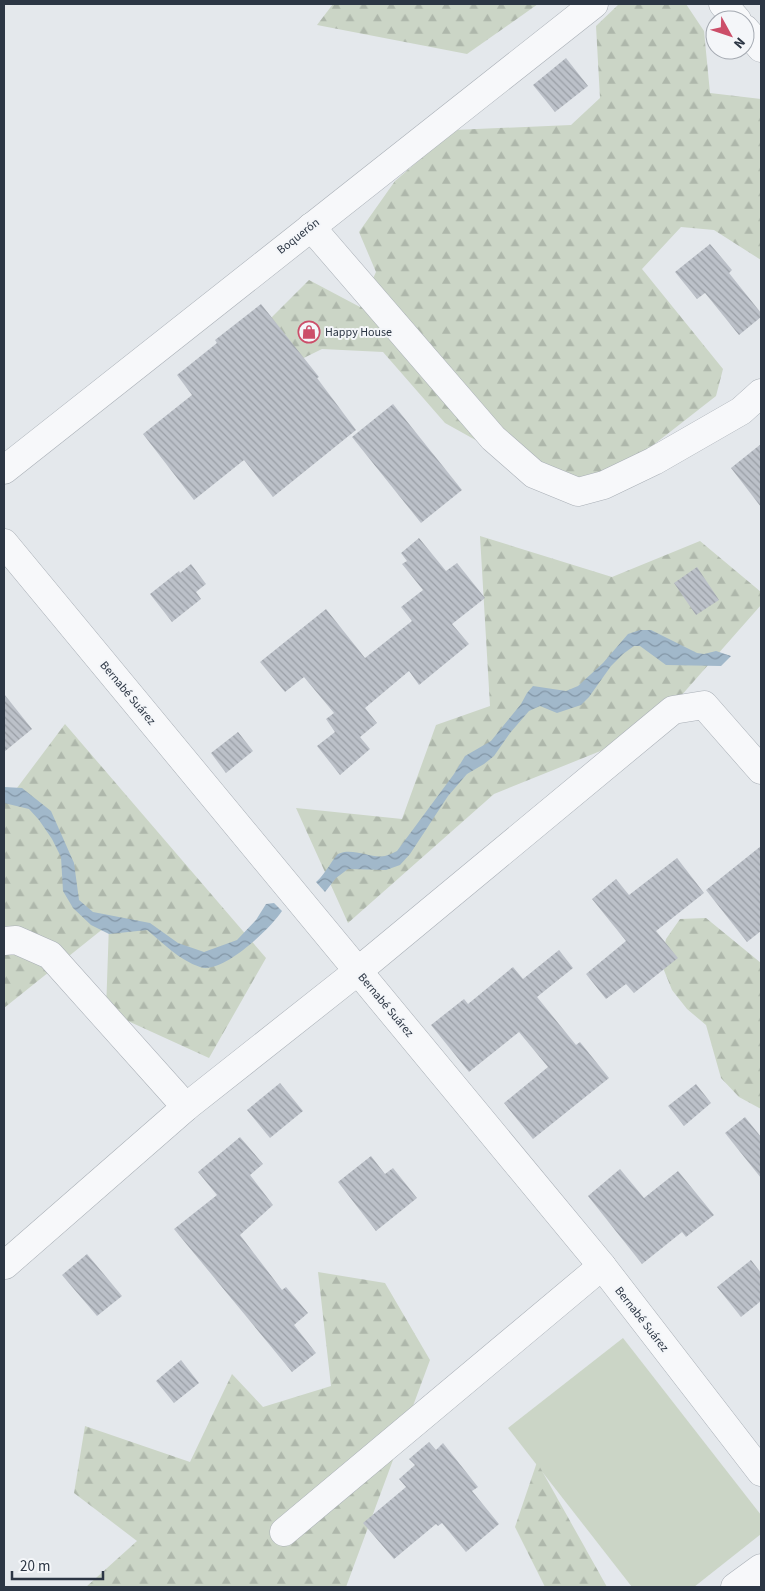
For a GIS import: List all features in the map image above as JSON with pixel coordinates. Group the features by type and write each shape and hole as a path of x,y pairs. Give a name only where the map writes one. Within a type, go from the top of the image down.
{"street":[{"name":"Boquerón","path":"4,470 594,4"},
{"path":"311,226 493,438 534,474 578,492 604,485 654,461 741,411 761,393"},
{"name":"Bernabé Suárez","path":"4,543 602,1266 761,1472"},
{"path":"5,1265 186,1107 358,971 673,710 704,705 761,770"},
{"path":"4,941 16,940 50,955 186,1107"},
{"path":"284,1532 602,1266"},
{"path":"735,1587 761,1568"}],"green space":[{"path":"333,4 538,4 467,54 317,25"},
{"path":"619,4 686,4 704,31 705,60 707,60 710,93 761,99 761,260 714,230 681,227 642,269 723,369 716,396 583,500 445,423 383,352 322,349 271,374 253,336 309,280 360,307 376,272 359,232 395,181 454,130 571,125 600,98 596,26"},
{"path":"480,536 612,577 700,541 761,592 761,605 650,731 494,794 348,923 296,808 402,819 436,725 490,706"},
{"path":"65,724 266,958 209,1058 106,1011 109,924 4,1008 4,794 14,792"},
{"path":"706,918 761,963 761,1109 739,1097 721,1078 706,1025 687,1009 672,990 661,963 666,939 680,919"},
{"path":"318,1272 385,1283 430,1360 346,1587 86,1587 137,1541 74,1493 85,1426 190,1462 232,1374 263,1407 331,1386"},
{"path":"623,1338 761,1515 761,1534 694,1587 632,1587 508,1428"},
{"path":"537,1462 607,1587 545,1587 515,1527"}],"water":[{"path":"640,630 651,630 697,653 704,654 716,651 731,656 721,666 666,665 640,646 634,646 611,666 581,705 557,713 540,706 529,711 494,756 467,774 448,796 410,854 400,865 386,870 348,869 336,878 325,892 316,882 338,854 356,852 374,856 386,856 397,851 454,774 465,756 491,741 533,686 566,691 578,686 603,663 628,634"},
{"path":"4,787 22,788 51,811 74,863 79,900 93,912 150,923 178,943 204,952 237,940 256,920 266,904 274,903 282,911 268,928 245,948 221,964 209,968 200,967 185,960 147,930 109,934 91,925 73,908 63,891 61,857 52,839 29,809 4,803"}],"building":[{"path":"566,58 588,86 555,112 533,85"},
{"path":"710,244 732,270 729,273 761,313 761,317 739,335 705,293 697,299 675,272"},
{"path":"261,304 319,377 317,378 356,430 273,497 244,460 194,500 143,434 192,395 177,375 217,343 215,340"},
{"path":"393,404 462,490 421,523 352,437"},
{"path":"761,444 761,507 731,468"},
{"path":"419,538 446,571 457,563 485,598 452,624 469,644 419,685 409,671 365,708 377,723 360,737 370,749 340,775 317,746 335,732 326,719 334,713 304,677 285,692 260,662 326,609 365,658 412,621 401,607 423,590 402,564 407,561 401,553"},
{"path":"191,564 206,584 196,592 201,599 172,622 150,594"},
{"path":"697,567 719,600 696,615 674,583"},
{"path":"4,694 32,729 4,752"},
{"path":"238,732 253,751 226,773 211,753"},
{"path":"761,846 761,931 747,942 706,890"},
{"path":"677,858 704,893 656,931 678,958 634,993 626,984 606,999 586,974 626,941 592,899 616,879 629,895"},
{"path":"559,950 573,968 537,997 576,1045 580,1042 609,1078 533,1139 504,1103 548,1067 519,1032 469,1072 431,1025 464,999 468,1004 513,967 523,979"},
{"path":"280,1083 303,1111 270,1138 247,1110"},
{"path":"696,1084 711,1103 684,1126 668,1106"},
{"path":"745,1117 761,1137 761,1178 725,1133"},
{"path":"240,1137 263,1164 250,1175 273,1205 240,1235 282,1290 286,1287 308,1313 294,1325 316,1353 292,1372 174,1229 217,1195 198,1172"},
{"path":"371,1156 385,1174 393,1168 417,1198 376,1231 338,1182"},
{"path":"620,1169 644,1198 678,1171 714,1215 686,1237 682,1232 642,1264 588,1196"},
{"path":"87,1254 122,1296 97,1316 62,1275"},
{"path":"751,1260 761,1273 761,1301 741,1317 717,1287"},
{"path":"181,1360 199,1383 174,1403 156,1381"},
{"path":"429,1442 436,1450 443,1443 478,1487 472,1491 499,1524 466,1552 442,1523 438,1526 436,1524 394,1559 363,1523 406,1487 399,1479 415,1465 409,1459"}],"place":[{"name":"Happy House","path":"309,332"}]}
